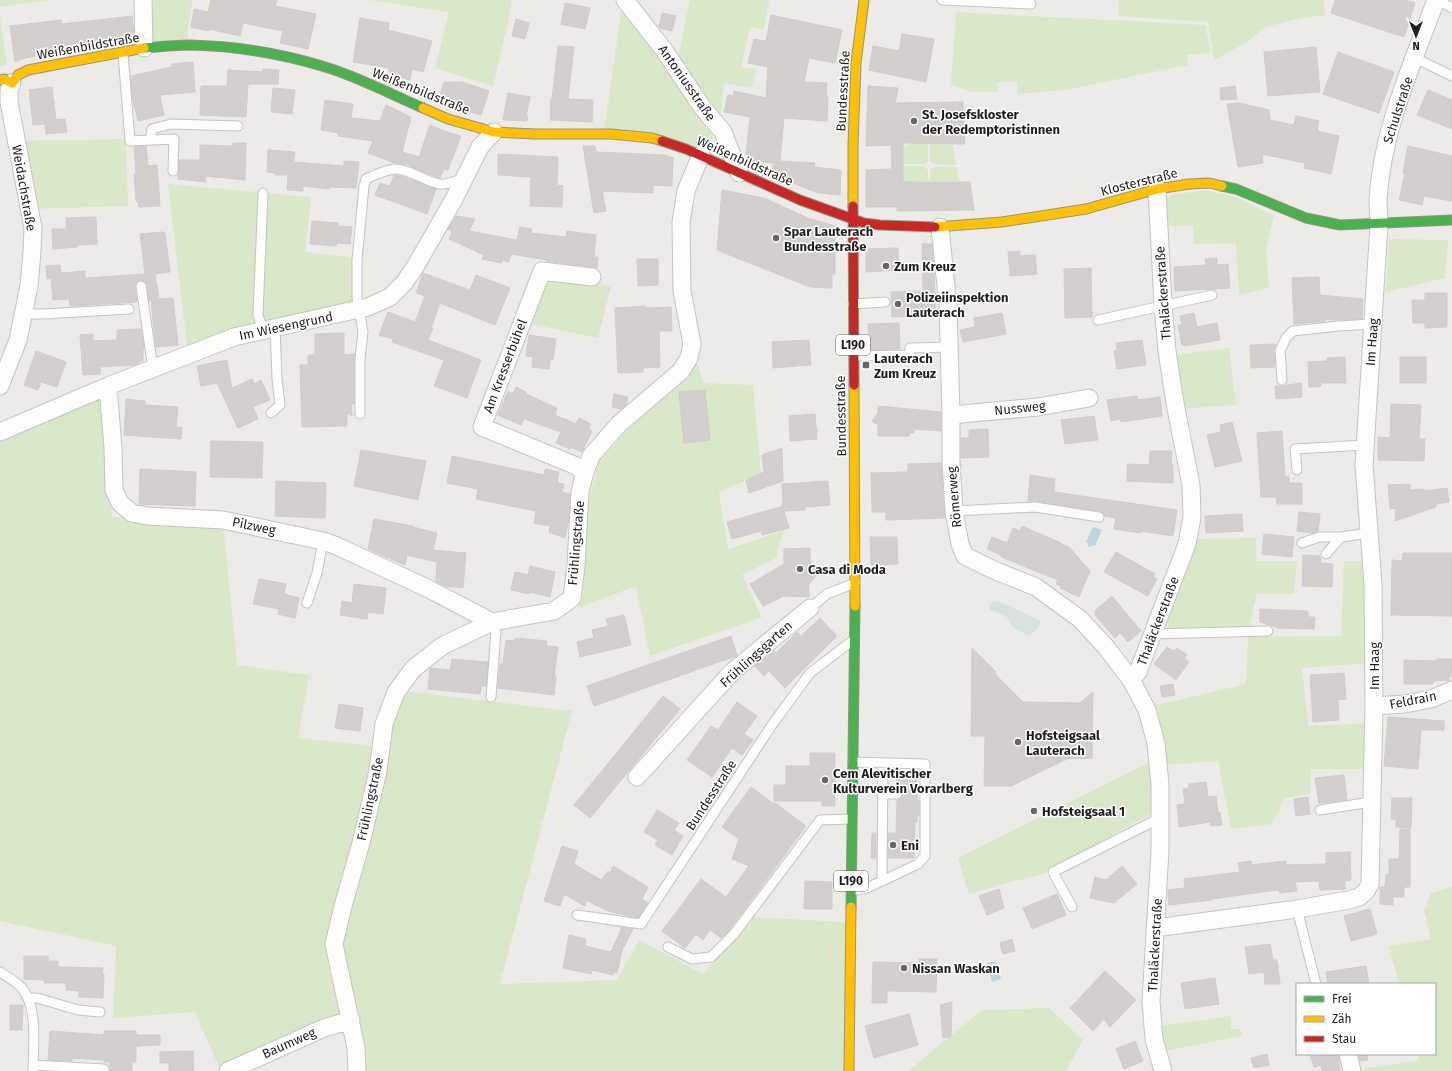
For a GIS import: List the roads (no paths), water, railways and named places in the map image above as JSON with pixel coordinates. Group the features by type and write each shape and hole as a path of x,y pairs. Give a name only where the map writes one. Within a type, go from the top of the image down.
{"street":[{"path":"143,0 144,48"},
{"name":"Antoniusstraße","path":"625,0 664,50 702,107 722,132 739,173"},
{"name":"Bundesstraße","path":"849,1071 850,892 855,583 853,145 856,63 864,0"},
{"name":"Schulstraße","path":"1379,224 1378,201 1383,161 1393,117 1437,0"},
{"name":"Weißenbildstraße","path":"6,81 28,70 144,48 189,45 246,49 323,66 357,79 448,119 494,132 536,134 611,134 659,140 700,155 800,200 853,218"},
{"name":"Weidachstraße","path":"0,386 18,340 24,314 29,286 33,228 6,81"},
{"name":"Im Wiesengrund","path":"0,432 108,386 234,337 368,307 390,297 404,283 424,252 464,181 480,147 494,132"},
{"name":"Frühlingstraße","path":"357,1071 356,1048 351,1020 334,944 361,843 378,771 384,724 396,692 413,669 442,646 492,622 554,611 572,598 576,566 580,492 591,456 619,424 681,371 689,358 692,344 682,291 681,222 686,191 700,155"},
{"name":"Klosterstraße","path":"853,218 864,223 880,225 940,227 1002,222 1086,209 1157,189 1190,184 1210,183 1236,189 1306,218 1340,225 1452,220"},
{"name":"Thaläckerstraße","path":"1157,189 1167,351 1175,403 1191,485 1192,517 1188,544 1138,672 1131,680 1147,710 1156,743 1160,785 1160,851 1151,1001 1154,1039 1163,1071"},
{"name":"Im Haag","path":"1155,928 1297,909 1348,900 1359,897 1366,891 1370,884 1374,706 1373,584 1364,465 1379,224"},
{"name":"Römerweg","path":"940,227 948,306 950,347 951,462 954,511 960,544 965,556 996,571 1036,587 1080,619 1106,647 1131,680"},
{"name":"Am Kresserbühel","path":"585,472 574,465 482,427 542,271 592,277"},
{"name":"Pilzweg","path":"108,386 114,490 120,503 132,513 147,516 223,520 323,541 337,546 429,589 492,622"},
{"name":"Nussweg","path":"951,415 1038,407 1089,398"},
{"name":"Frühlingsgarten","path":"637,777 732,672 810,608"},
{"name":"Feldrain","path":"1374,706 1406,704 1431,699 1452,690"},
{"name":"Baumweg","path":"228,1071 324,1028 351,1020"},
{"path":"1348,1055 1352,1071"}],"lane":[{"path":"942,0 1031,4"},
{"path":"1437,0 1452,8"},
{"path":"123,53 130,141 174,139 174,171"},
{"path":"1415,58 1452,76"},
{"path":"150,140 152,129 171,124 238,126"},
{"path":"360,414 360,359 364,332 357,298 358,260 364,186 366,179 387,170 395,169 440,184 450,184 461,180 464,181"},
{"path":"263,193 258,315 269,329 277,379 280,405 271,413"},
{"path":"141,286 153,368"},
{"path":"1098,320 1212,295"},
{"path":"853,304 885,302"},
{"path":"24,314 129,309"},
{"path":"1282,380 1280,350 1286,338 1293,331 1373,324"},
{"path":"853,356 910,356 910,348 950,347"},
{"path":"1297,470 1295,448 1365,445"},
{"path":"954,511 1035,507 1099,517"},
{"path":"1302,543 1319,537 1341,537 1369,532"},
{"path":"1326,554 1341,537"},
{"path":"307,603 317,573 323,541"},
{"name":"Frühlingsgarten","path":"810,608 827,594 855,583"},
{"path":"491,697 496,632 492,622"},
{"path":"1152,634 1268,631"},
{"name":"Bundesstraße","path":"577,915 641,924 772,725 810,673 854,640"},
{"path":"850,892 867,888 918,864 925,856 921,794 925,764 853,762"},
{"path":"882,880 883,763"},
{"path":"883,794 897,794"},
{"path":"1320,810 1371,802"},
{"path":"1072,906 1053,872 1160,818"},
{"path":"668,947 692,958 710,956 734,934 820,820 851,819"},
{"path":"1297,909 1316,983"},
{"path":"0,972 21,987 31,1006 33,1019 33,1068 104,1069"},
{"path":"28,998 37,998 78,1010 100,1012"}],"water":[{"path":"1093,527 1102,530 1095,546 1093,545 1090,547 1086,542"},
{"path":"996,961 1001,979 992,982 987,963"}],"place":[{"name":"St. Josefskloster der Redemptoristinnen","path":"914,121"},
{"name":"Spar Lauterach Bundesstraße","path":"776,238"},
{"name":"Zum Kreuz","path":"886,266"},
{"name":"Polizeiinspektion Lauterach","path":"898,304"},
{"name":"Lauterach Zum Kreuz","path":"866,365"},
{"name":"Casa di Moda","path":"800,569"},
{"name":"Hofsteigsaal Lauterach","path":"1018,742"},
{"name":"Cem Alevitischer Kulturverein Vorarlberg","path":"825,780"},
{"name":"Hofsteigsaal 1","path":"1034,811"},
{"name":"Eni","path":"893,845"},
{"name":"Nissan Waskan","path":"904,968"}]}
